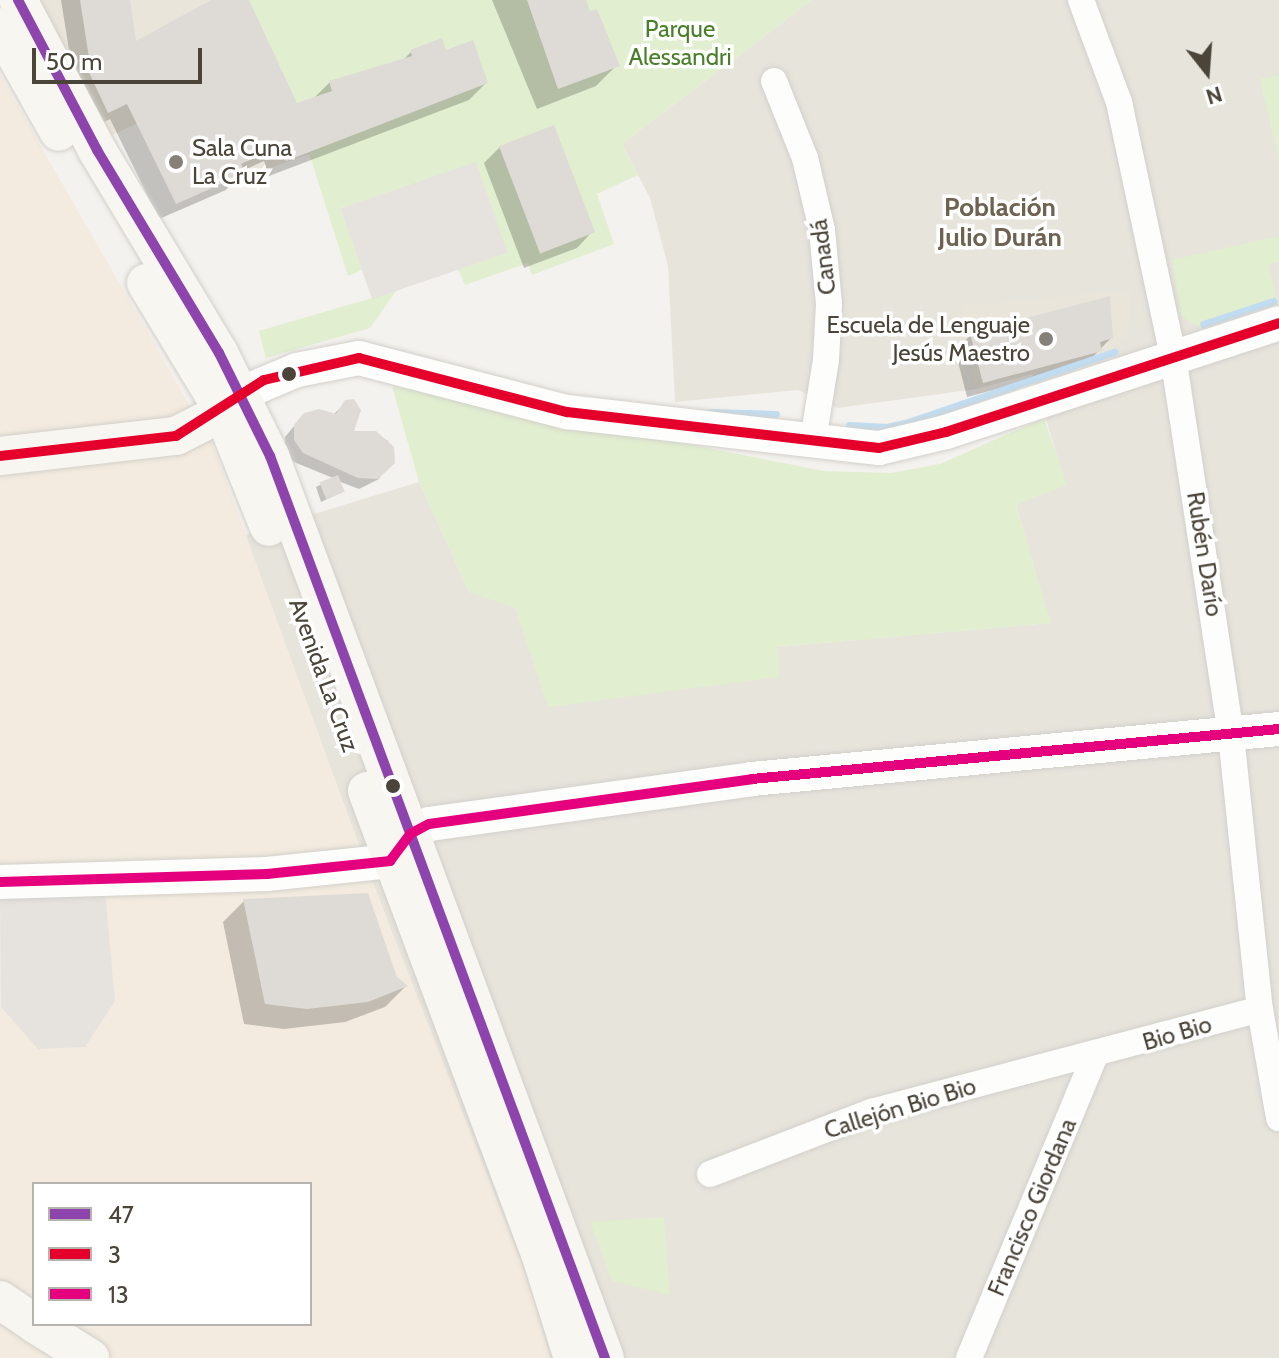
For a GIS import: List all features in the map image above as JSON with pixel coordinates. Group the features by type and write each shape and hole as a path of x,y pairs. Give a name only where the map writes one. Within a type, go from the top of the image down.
{"main road":[{"name":"Avenida La Cruz","path":"11,27 232,399 400,847 605,1358"},
{"path":"0,456 176,436 202,424 232,399"},
{"name":"Avenida La Cruz","path":"400,847 573,1358"},
{"path":"0,1300 32,1322"},
{"path":"38,1326 90,1358"}],"street":[{"name":"Rubén Darío","path":"1081,0 1119,102 1173,356 1231,735 1260,1009 1279,1118"},
{"name":"Canadá","path":"774,81 805,158 822,230 829,304 813,440"},
{"path":"232,399 297,370 359,358 567,412 879,448 909,443 1173,356 1275,326"},
{"path":"0,882 267,874 400,847 429,824 752,779 1279,729"},
{"name":"Bio Bio","path":"1094,1057 1260,1009"},
{"name":"Callejón Bio Bio","path":"710,1174 871,1112 1094,1057"},
{"name":"Francisco Giordana","path":"969,1358 1094,1057"}],"shaded area":[{"path":"28,0 249,0 319,151 212,188 171,108 110,136"},
{"path":"812,0 1279,0 1279,1358 550,1358 528,1281 372,881 245,535 419,482 469,592 778,677 778,647 1050,623 1016,504 1066,485 1032,374 976,389 838,408 798,390 675,402 668,266 650,198 622,144"},
{"path":"0,75 214,448 372,881 528,1281 550,1358 0,1358"},
{"path":"476,162 507,253 372,299 341,209"},
{"name":"Escuela de Lenguaje Jesús Maestro","path":"1131,290 1129,334 1106,354 976,389 962,306"},
{"path":"105,891 115,1001 85,1047 38,1049 1,1007 0,895"}],"green space":[{"name":"Parque Alessandri","path":"249,0 812,0 622,144 638,175 597,194 614,244 532,275 528,263 465,285 458,269 507,253 341,207 362,270 348,276 309,153 318,150"},
{"path":"1279,75 1279,162 1260,79"},
{"path":"1279,236 1279,262 1268,265 1278,305 1199,327 1181,316 1172,260"},
{"path":"396,291 370,328 266,358 259,331"},
{"path":"392,386 824,471 891,473 940,464 1044,418 1067,485 1016,505 1051,623 778,647 779,677 548,707 515,608 469,592 419,482"},
{"path":"664,1217 670,1295 612,1281 590,1222"}],"building":[{"path":"80,0 130,0 136,41 211,0 249,0 297,103 332,91 329,81 412,56 410,50 442,38 446,50 473,40 488,83 286,161 281,146 241,164 246,173 176,204 127,104 108,113 86,66 90,64"},
{"path":"527,0 586,0 590,11 597,9 620,66 558,89"},
{"path":"554,125 595,232 540,254 499,146"},
{"name":"Escuela de Lenguaje Jesús Maestro","path":"1110,296 1113,338 1100,342 1102,351 983,383 970,333"},
{"path":"354,399 361,410 354,431 376,431 394,447 395,463 378,479 358,478 303,453 294,440 294,425 304,413 319,409 336,414 345,400"},
{"path":"338,475 345,492 326,499 319,482"},
{"path":"368,893 397,977 408,986 368,1002 307,1009 265,1004 243,899"}],"waterway":[{"path":"1203,324 1273,301"},
{"path":"849,425 887,427 908,422 1114,352"},
{"path":"710,412 776,414"}],"transit line":[{"name":"47","path":"18,0 97,150 219,353 270,456 605,1358"},
{"name":"3","path":"0,456 176,436 264,380 359,358 567,412 879,448 946,432 1279,323"},
{"name":"13","path":"0,882 267,874 390,861 410,834 429,824 752,779 1279,729"}],"place":[{"name":"Sala Cuna La Cruz","path":"176,162"},
{"name":"Escuela de Lenguaje Jesús Maestro","path":"1046,339"}],"district":[{"name":"Población Julio Durán","path":"1000,223"}]}
